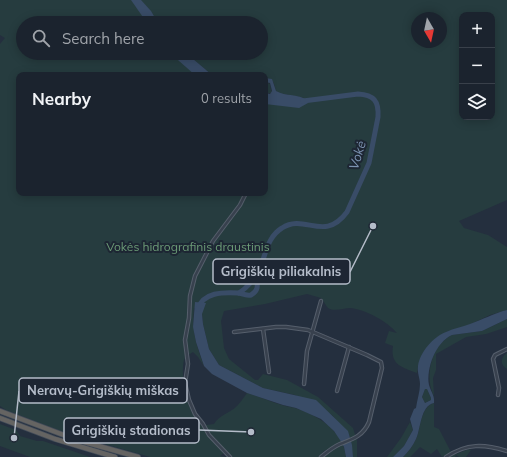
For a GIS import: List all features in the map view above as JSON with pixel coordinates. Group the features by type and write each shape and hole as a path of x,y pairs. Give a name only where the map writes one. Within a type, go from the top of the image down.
{"highway":[{"path":"0,410 44,429 138,457"},
{"path":"0,418 55,439 115,457"}],"street":[{"path":"230,457 209,435 204,424 195,414 189,400 185,383 188,364 185,340 189,318 190,296 195,276 213,240 240,205 244,196"},
{"path":"304,384 307,351 321,301"},
{"path":"234,332 286,327 312,330 379,360 382,364 369,422 363,432 355,438 338,445 321,457"},
{"path":"263,329 269,372"},
{"path":"337,391 348,347"},
{"path":"498,395 499,388 493,359 495,355 507,349"},
{"path":"446,457 465,448 476,446 487,446 507,451"}],"green space":[{"name":"Vokės hidrografinis draustinis","path":"0,0 507,0 507,200 459,221 464,228 488,235 507,247 507,310 490,315 469,325 446,332 418,366 417,373 402,367 395,361 393,357 393,346 385,343 389,331 397,333 369,313 350,308 336,310 330,309 321,298 307,294 265,304 224,311 221,321 224,348 229,359 255,380 258,380 263,374 287,380 318,397 353,428 357,441 357,457 353,457 350,437 332,415 295,395 263,388 219,365 209,349 202,314 194,308 195,338 204,366 193,352 184,360 183,375 186,395 192,413 197,420 204,425 214,424 219,418 237,406 247,393 278,404 298,409 322,421 329,426 341,440 346,457 323,457 338,447 337,444 324,451 319,457 232,457 225,452 220,456 226,457 150,457 66,433 6,410 0,406 0,44 5,38 0,35"},
{"path":"268,83 270,84 272,93 268,93"},
{"path":"507,319 507,327 486,334 466,337 436,354 436,370 433,378 434,396 431,388 430,371 431,362 439,346 452,335 482,331"},
{"path":"507,353 507,369 503,366 502,359"},
{"path":"425,389 427,389 431,400 425,403 422,397"},
{"path":"434,403 434,427 439,429 451,452 442,457 437,449 431,454 420,447 410,457 403,457 415,442 423,414 429,405"},
{"path":"410,422 413,430 404,446 393,457 387,457 401,438"},
{"path":"0,424 16,430 20,436 37,441 43,441 90,457 30,457 0,446"},
{"path":"469,449 471,450 466,457 459,457 456,455 455,457 449,457"}],"water":[{"path":"131,0 141,0 154,16 142,16"},
{"path":"178,60 194,60 208,72 192,72"},
{"path":"268,78 272,79 276,91 301,97 308,101 308,103 299,108 268,104 268,94 270,94 272,91 270,83 268,83"},
{"path":"195,302 206,303 202,314 203,324 209,349 219,365 263,388 316,400 348,431 352,445 353,457 346,457 344,447 340,440 334,431 321,419 296,408 247,393 212,374 204,366 196,342 193,327"},
{"path":"507,310 507,319 482,331 452,335 441,343 433,356 428,378 434,403 429,405 423,413 418,435 410,449 403,457 393,457 404,446 413,430 410,419 414,409 416,408 420,390 418,366 424,350 436,337 441,334","holes":["425,389 427,389 431,400 425,403 422,397"]}],"waterway":[{"name":"Vokė","path":"239,293 248,286 255,277 270,241 282,228 290,224 322,227 339,221 347,212 369,163 378,117 378,107 372,97 358,94 303,101"},
{"name":"Vokė","path":"198,309 204,299 214,294 239,293 251,295 257,289 256,275"}],"place":[{"name":"Grigiškių piliakalnis","path":"373,226"},
{"name":"Grigiškių stadionas","path":"251,432"},
{"name":"Neravų-Grigiškių miškas","path":"14,438"}]}
